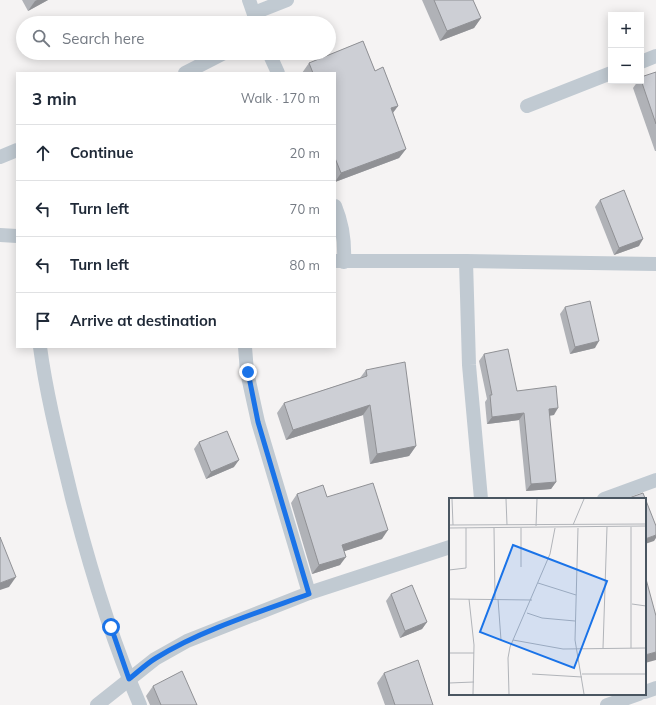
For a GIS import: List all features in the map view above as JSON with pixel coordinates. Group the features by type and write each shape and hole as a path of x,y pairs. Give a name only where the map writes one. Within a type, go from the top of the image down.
{"street":[{"path":"254,12 287,0"},
{"path":"644,61 656,56"},
{"path":"188,72 211,60"},
{"path":"272,60 278,72"},
{"path":"526,106 608,74"},
{"path":"0,157 16,150"},
{"path":"336,209 344,231 345,245 340,262 466,261 656,264"},
{"path":"0,235 16,236"},
{"path":"466,261 469,365 481,498"},
{"path":"40,348 52,413 81,533 97,588 129,679 140,705"},
{"path":"245,348 248,372 258,422 309,594"},
{"path":"607,498 656,480"},
{"path":"97,705 155,659 187,641 309,594 449,547"},
{"path":"646,692 656,688"},
{"path":"607,705 636,695"}],"building":[{"path":"434,0 473,0 481,18 447,31"},
{"path":"363,41 375,71 383,67 398,106 391,108 406,149 341,173 336,160 336,72 313,72 309,63 316,60 336,60 336,52"},
{"path":"656,72 656,124 642,84 644,84 644,76"},
{"path":"624,190 643,239 619,248 600,200"},
{"path":"590,301 599,341 575,347 565,307"},
{"path":"508,349 517,391 556,386 558,408 549,409 556,482 531,484 524,413 492,417 490,395 492,395 484,354"},
{"path":"405,362 416,446 377,454 370,405 293,430 284,403 367,376 366,370"},
{"path":"227,431 239,460 211,472 199,442"},
{"path":"373,483 388,530 342,545 346,557 319,565 297,494 323,485 327,497"},
{"path":"643,493 645,498 629,498"},
{"path":"646,501 656,526 656,535 646,539"},
{"path":"0,537 16,577 0,583"},
{"path":"646,579 656,616 656,652 646,655"},
{"path":"412,585 427,622 405,631 391,594"},
{"path":"418,660 433,705 395,705 384,673"},
{"path":"182,671 197,705 161,705 153,686"}],"route":[{"path":"111,627 129,679 155,659 187,641 309,594 258,422 248,372"}]}
